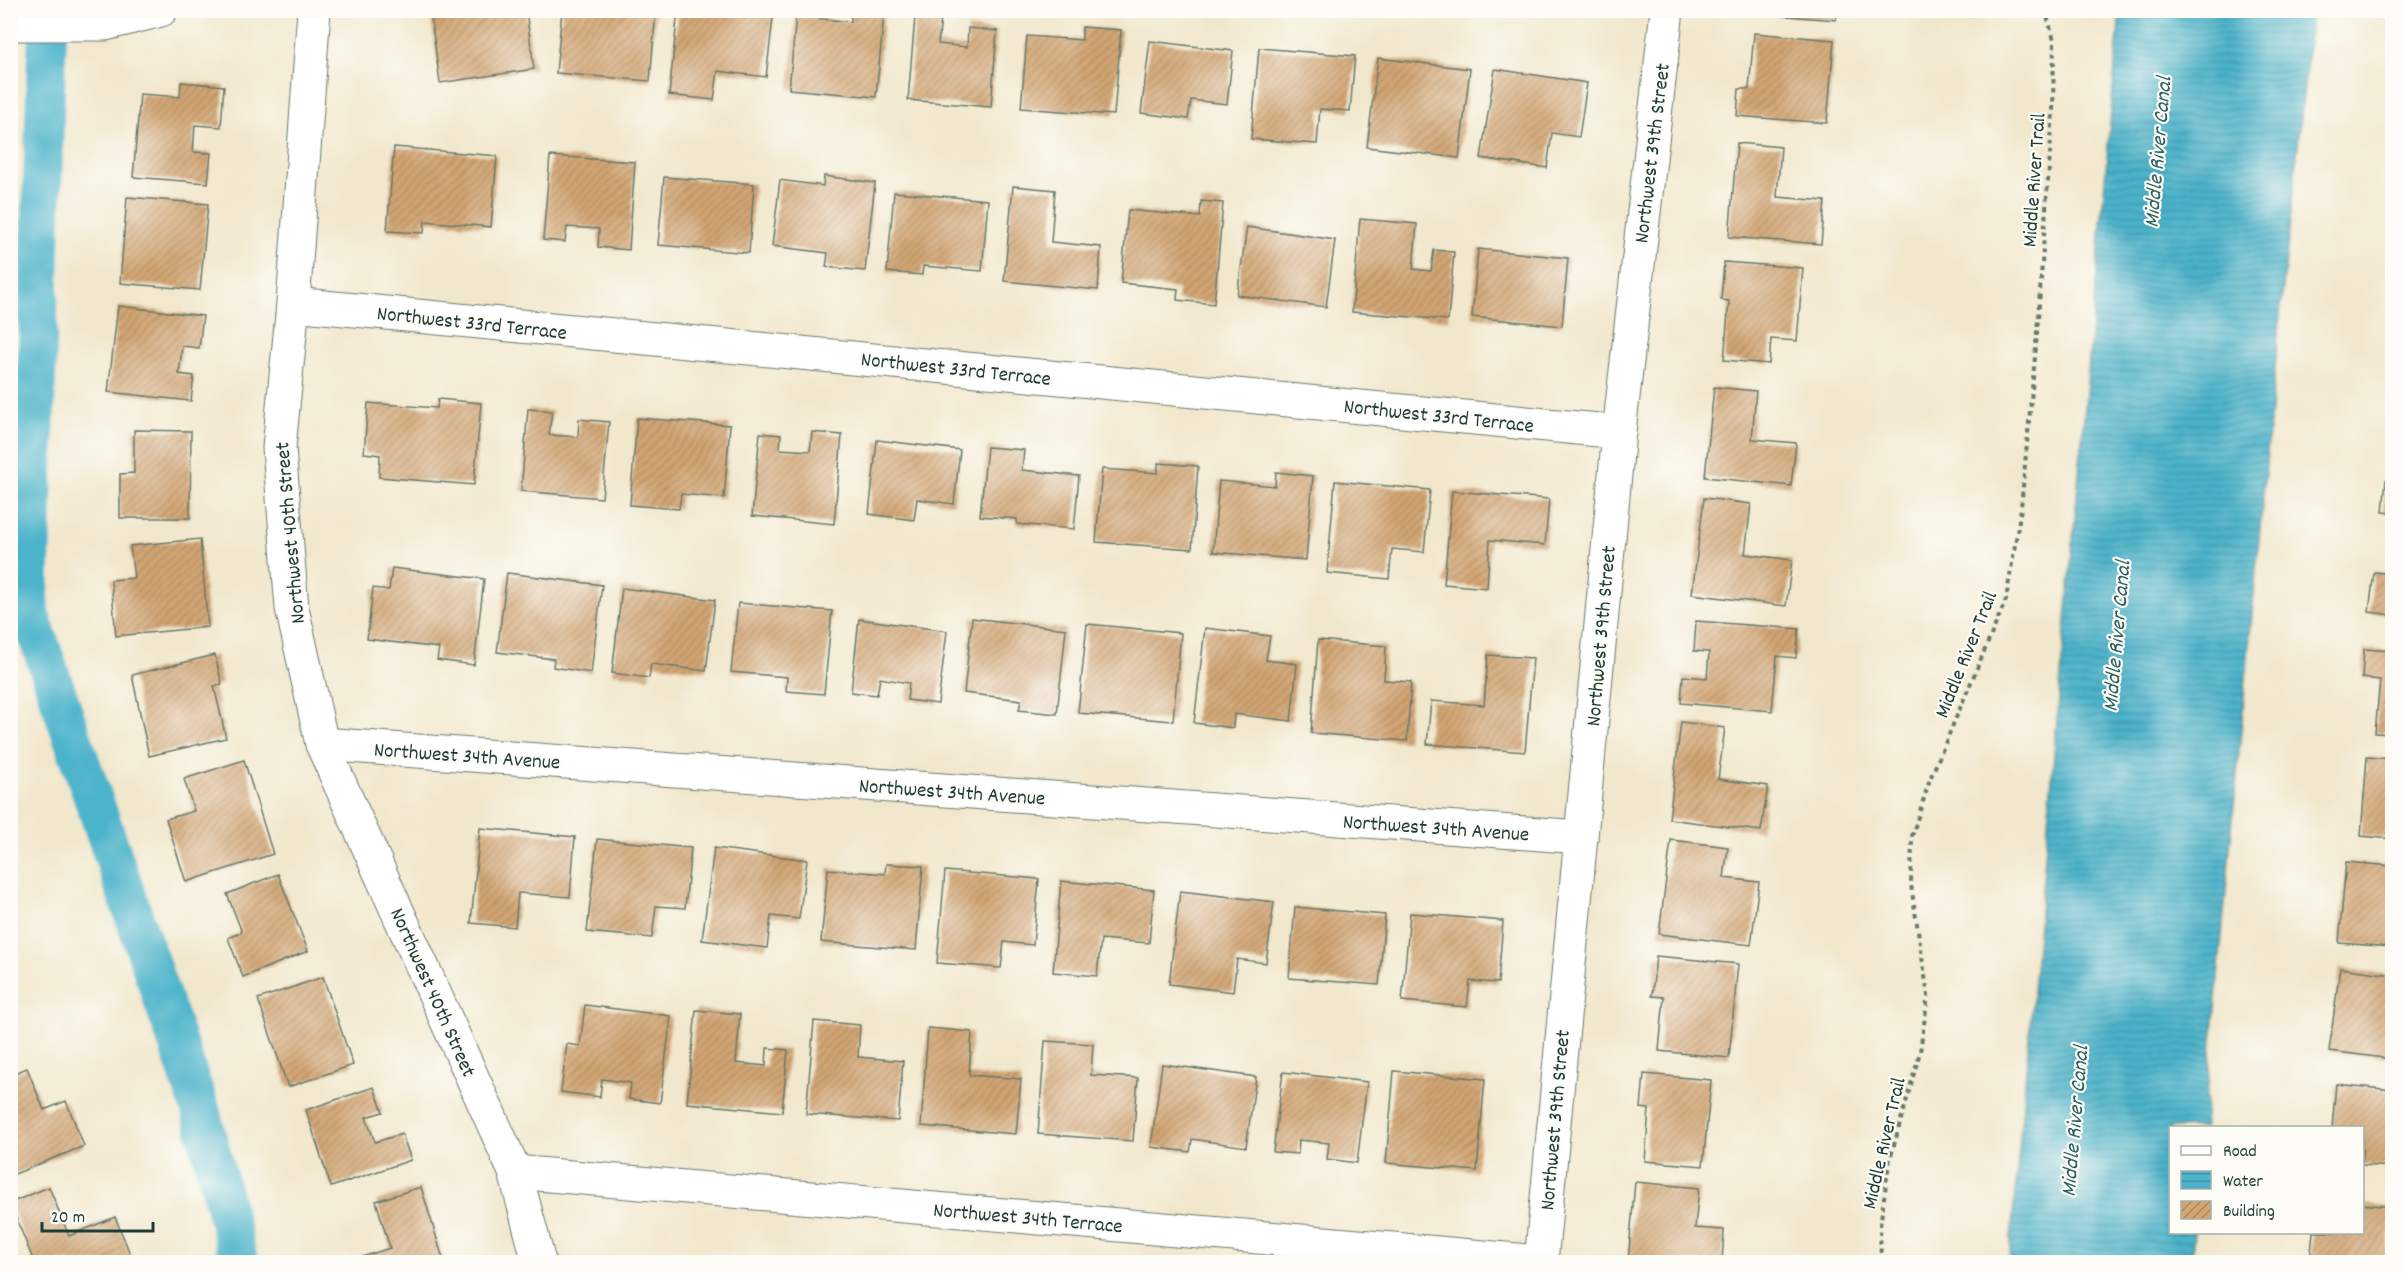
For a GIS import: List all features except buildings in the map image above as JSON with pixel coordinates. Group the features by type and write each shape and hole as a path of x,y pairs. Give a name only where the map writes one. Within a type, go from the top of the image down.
{"street":[{"path":"10,24 105,24 161,10"},
{"name":"Northwest 40th Street","path":"314,10 293,304 279,448 292,608 322,744 515,1172 539,1263"},
{"name":"Northwest 39th Street","path":"1541,1262 1619,432 1667,10"},
{"name":"Northwest 33rd Terrace","path":"293,304 1619,432"},
{"name":"Northwest 34th Avenue","path":"322,744 1581,837"},
{"name":"Northwest 34th Terrace","path":"515,1172 1541,1262"}],"path":[{"name":"Middle River Trail","path":"1881,1263 1880,1226 1889,1163 1920,1052 1928,996 1911,885 1912,836 1930,779 2006,600 2020,508 2036,346 2054,112 2054,40 2045,10"}],"water":[{"name":"Middle River Canal","path":"2120,11 2312,11 2278,335 2204,1126 2169,1126 2169,1234 2194,1234 2191,1262 2009,1262"}],"waterway":[{"path":"48,10 29,612 200,1108 239,1262"}]}
